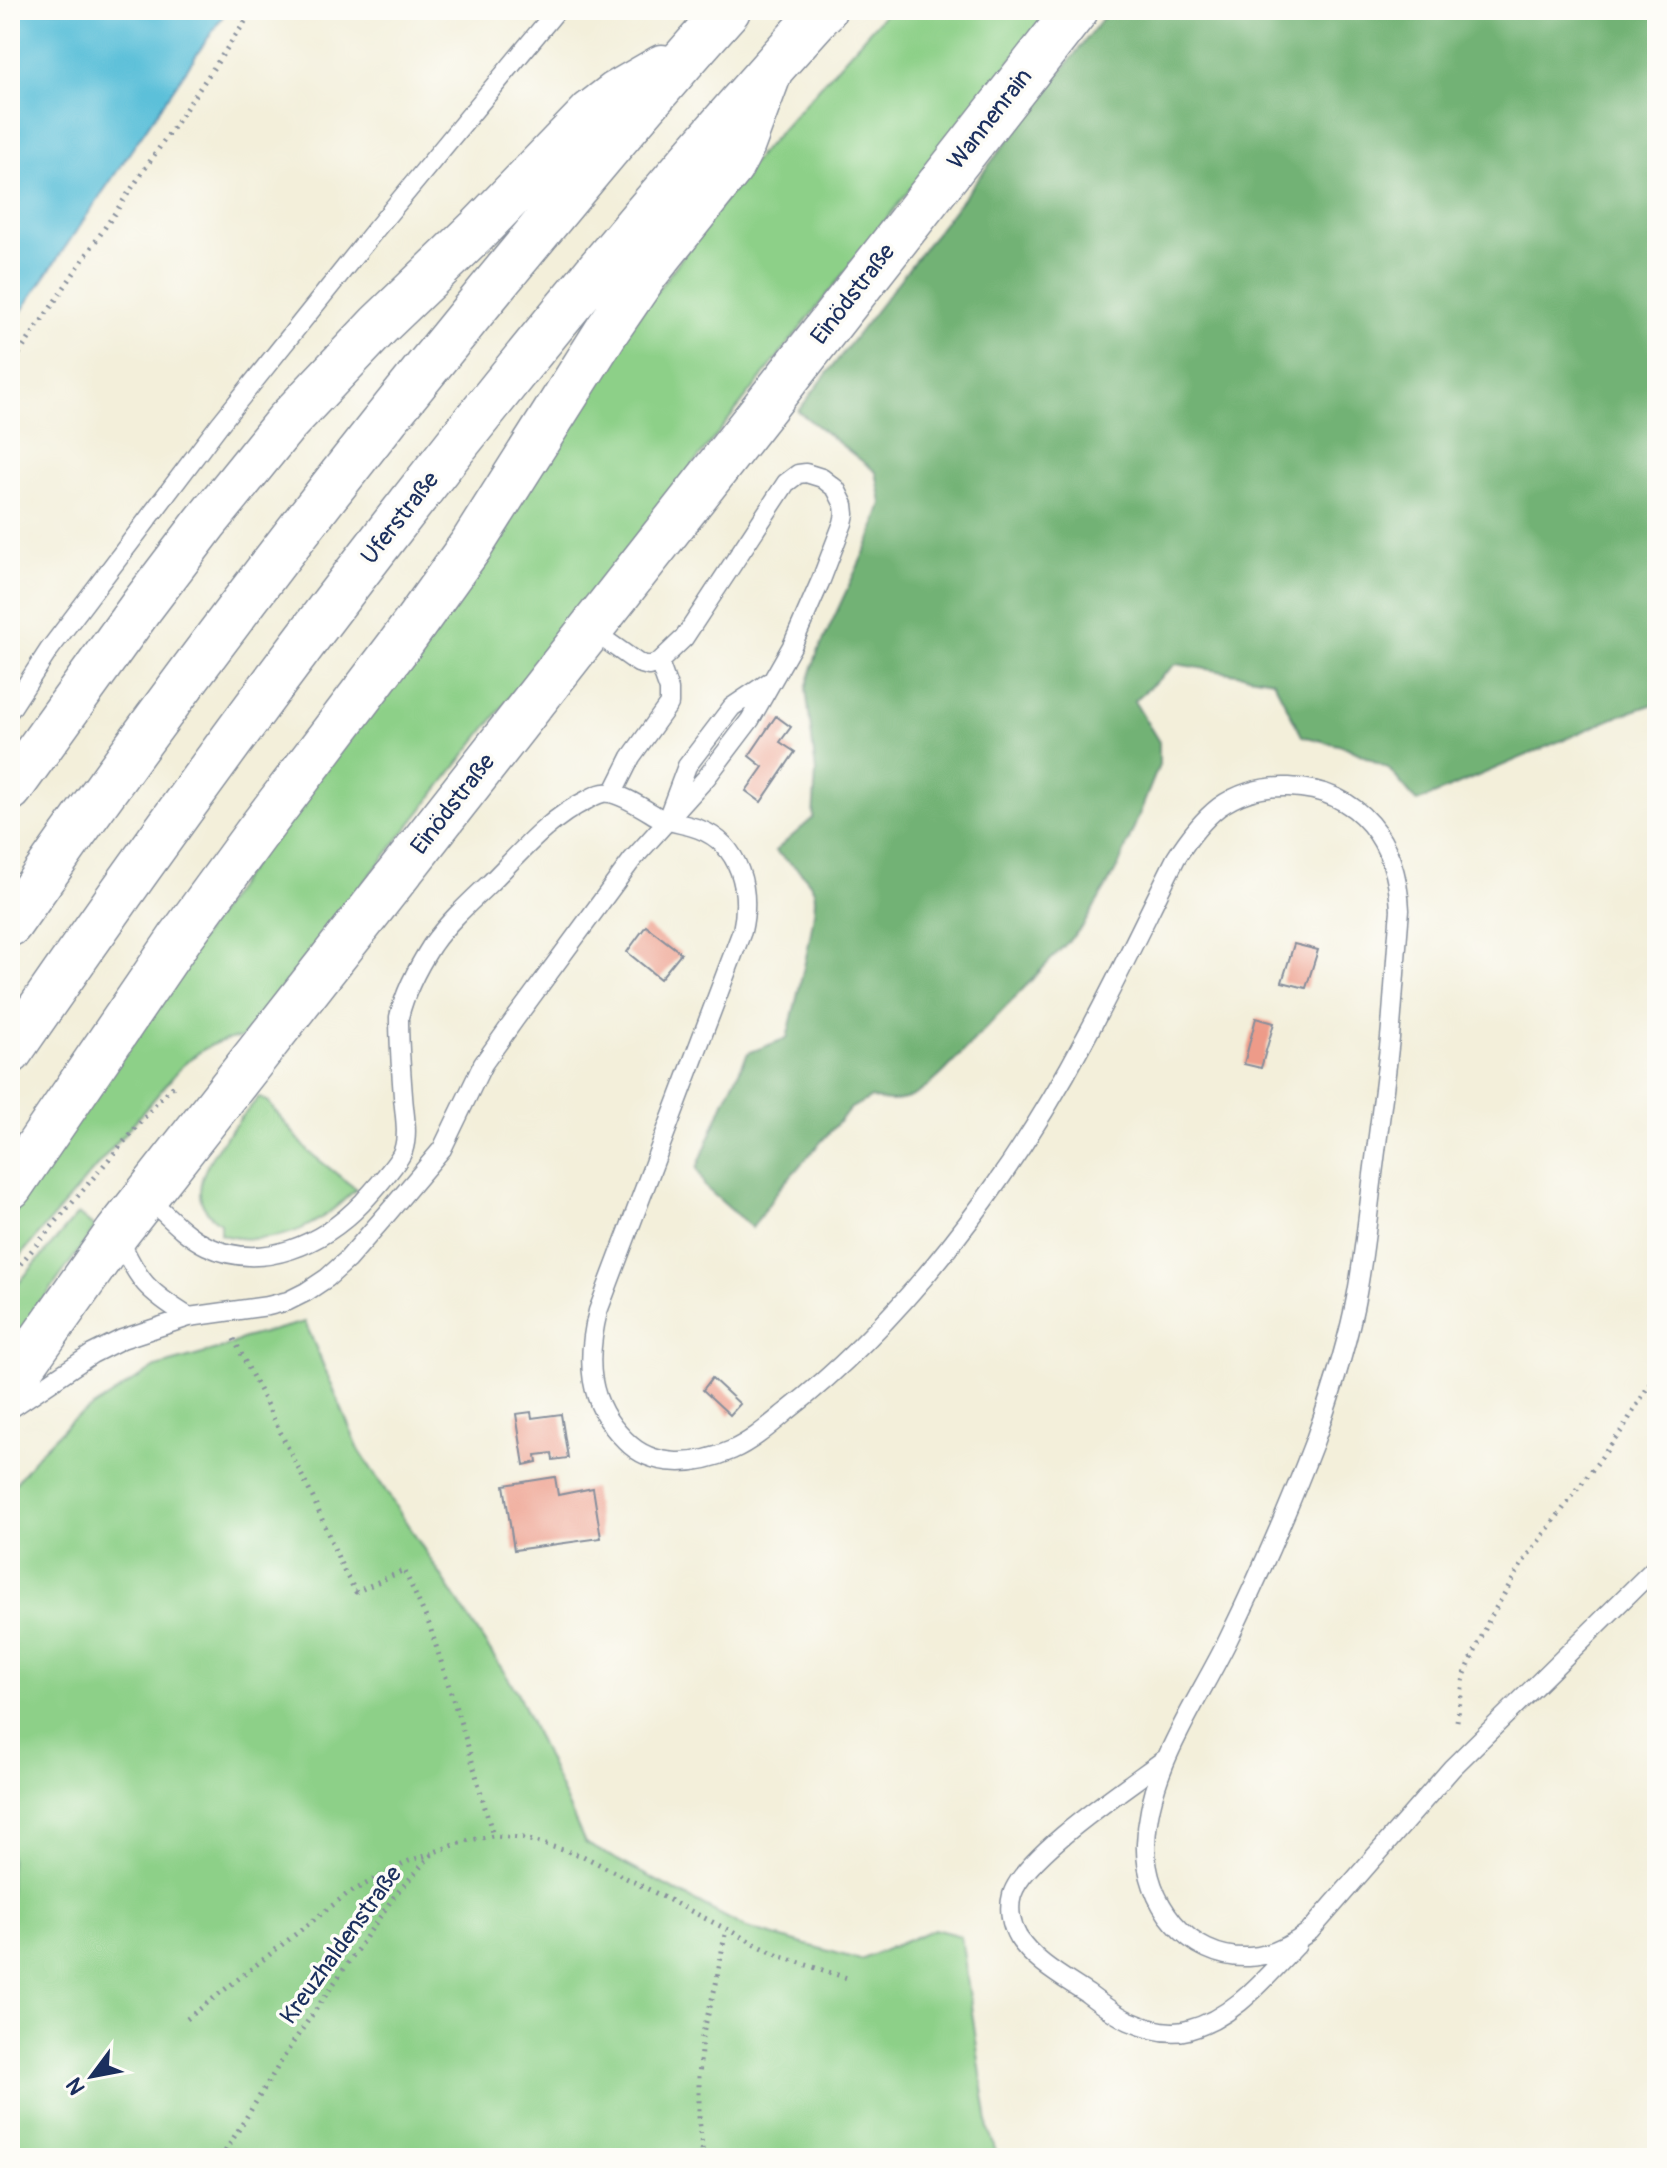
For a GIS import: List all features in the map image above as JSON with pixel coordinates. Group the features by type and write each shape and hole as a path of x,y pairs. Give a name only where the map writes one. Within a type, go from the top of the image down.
{"main road":[{"path":"10,924 196,666 392,409 534,235 728,10"},
{"name":"Uferstraße","path":"10,1052 173,818 414,499 667,188 824,10"},
{"name":"Wannenrain","path":"904,229 1076,10"},
{"path":"10,789 160,582 286,423 379,325 477,231 591,113 617,93 692,50"},
{"path":"10,1187 180,938 472,544 647,272 738,156 771,69"},
{"name":"Einödstraße","path":"10,1384 117,1233 904,229"}],"lane":[{"path":"10,710 49,650 219,425 557,10"},
{"path":"10,1409 92,1354 122,1339 189,1317 248,1310 288,1301 327,1278 347,1260 442,1149 483,1064 632,860 706,778 750,720 798,633 821,580 843,523 841,496 829,483 814,475 798,474 786,483 684,638 659,662 649,666 638,663 590,629"},
{"path":"613,793 631,757 668,708 670,696 659,662"},
{"path":"146,1196 194,1238 218,1250 236,1254 287,1251 307,1245 339,1225 367,1198 404,1149 399,1017 406,993 433,945 460,913 545,828 573,806 600,793 613,793 666,821 708,833 728,848 740,870 746,915 598,1311 591,1366 601,1409 618,1434 639,1452 676,1462 719,1455 735,1449 769,1426 831,1374 928,1273 984,1202 1045,1110 1095,1021 1176,858 1206,818 1220,806 1248,792 1265,788 1322,792 1348,805 1361,814 1381,839 1396,873 1400,910 1386,1067 1359,1280 1349,1330 1316,1437 1282,1522 1226,1644 1165,1759 1150,1804 1146,1861 1162,1909 1184,1933 1207,1949 1250,1957 1272,1952 1297,1941 1310,1931"},
{"path":"117,1233 140,1280 163,1301 189,1317"},
{"path":"1165,1759 1103,1804 1024,1872 1010,1906 1013,1926 1027,1948 1048,1967 1120,2016 1145,2027 1173,2032 1203,2024 1235,2005 1260,1984 1452,1768 1657,1566"}],"path":[{"path":"10,367 253,10"},
{"path":"10,1276 161,1098 180,1081"},
{"path":"221,1312 356,1592 404,1570 429,1624 493,1836"},
{"path":"1452,1768 1464,1676 1490,1618 1523,1562 1622,1430 1657,1372"},
{"name":"Kreuzhaldenstraße","path":"221,2158 292,2044 395,1895 434,1852 469,1840 493,1836 523,1838 583,1856 779,1956 850,1979"},
{"path":"187,2019 347,1894 409,1861 434,1852"},
{"path":"703,2158 699,2117 702,2037 726,1929"}],"green space":[{"path":"888,10 1051,10 242,1038 209,1046 182,1066 10,1268 10,1217 73,1121 601,366 753,162"},
{"path":"1109,10 1657,10 1657,703 1621,715 1417,802 1388,768 1346,747 1302,736 1273,680 1176,664 1134,701 1159,742 1159,765 1119,865 1083,926 927,1087 902,1100 870,1098 851,1108 779,1189 752,1228 705,1187 697,1168 748,1053 787,1038 805,962 815,901 814,891 807,879 775,851 813,818 816,772 806,688 817,654 871,538 882,503 876,472 798,411"},
{"path":"259,1097 268,1102 309,1152 356,1189 329,1212 301,1229 266,1238 231,1237 220,1234 220,1223 204,1206 200,1198 201,1181 213,1155"},
{"path":"78,1214 95,1228 10,1346 10,1293"},
{"path":"305,1322 359,1450 517,1692 585,1843 746,1928 861,1960 934,1929 961,1936 989,2130 998,2158 10,2158 10,1490 40,1452 71,1421 156,1367"}],"water":[{"path":"10,10 227,10 10,328"}],"building":[{"path":"776,716 791,727 780,742 795,752 761,802 746,791 763,767 749,756"},
{"path":"646,926 681,953 660,979 627,952"},
{"path":"1294,944 1318,950 1306,988 1282,982"},
{"path":"1256,1018 1274,1023 1261,1068 1244,1064"},
{"path":"712,1378 740,1404 730,1415 703,1390"},
{"path":"531,1412 532,1418 561,1414 568,1458 553,1460 552,1453 536,1455 537,1462 524,1465 516,1414"},
{"path":"555,1477 558,1495 593,1488 601,1538 514,1550 504,1485"}]}
